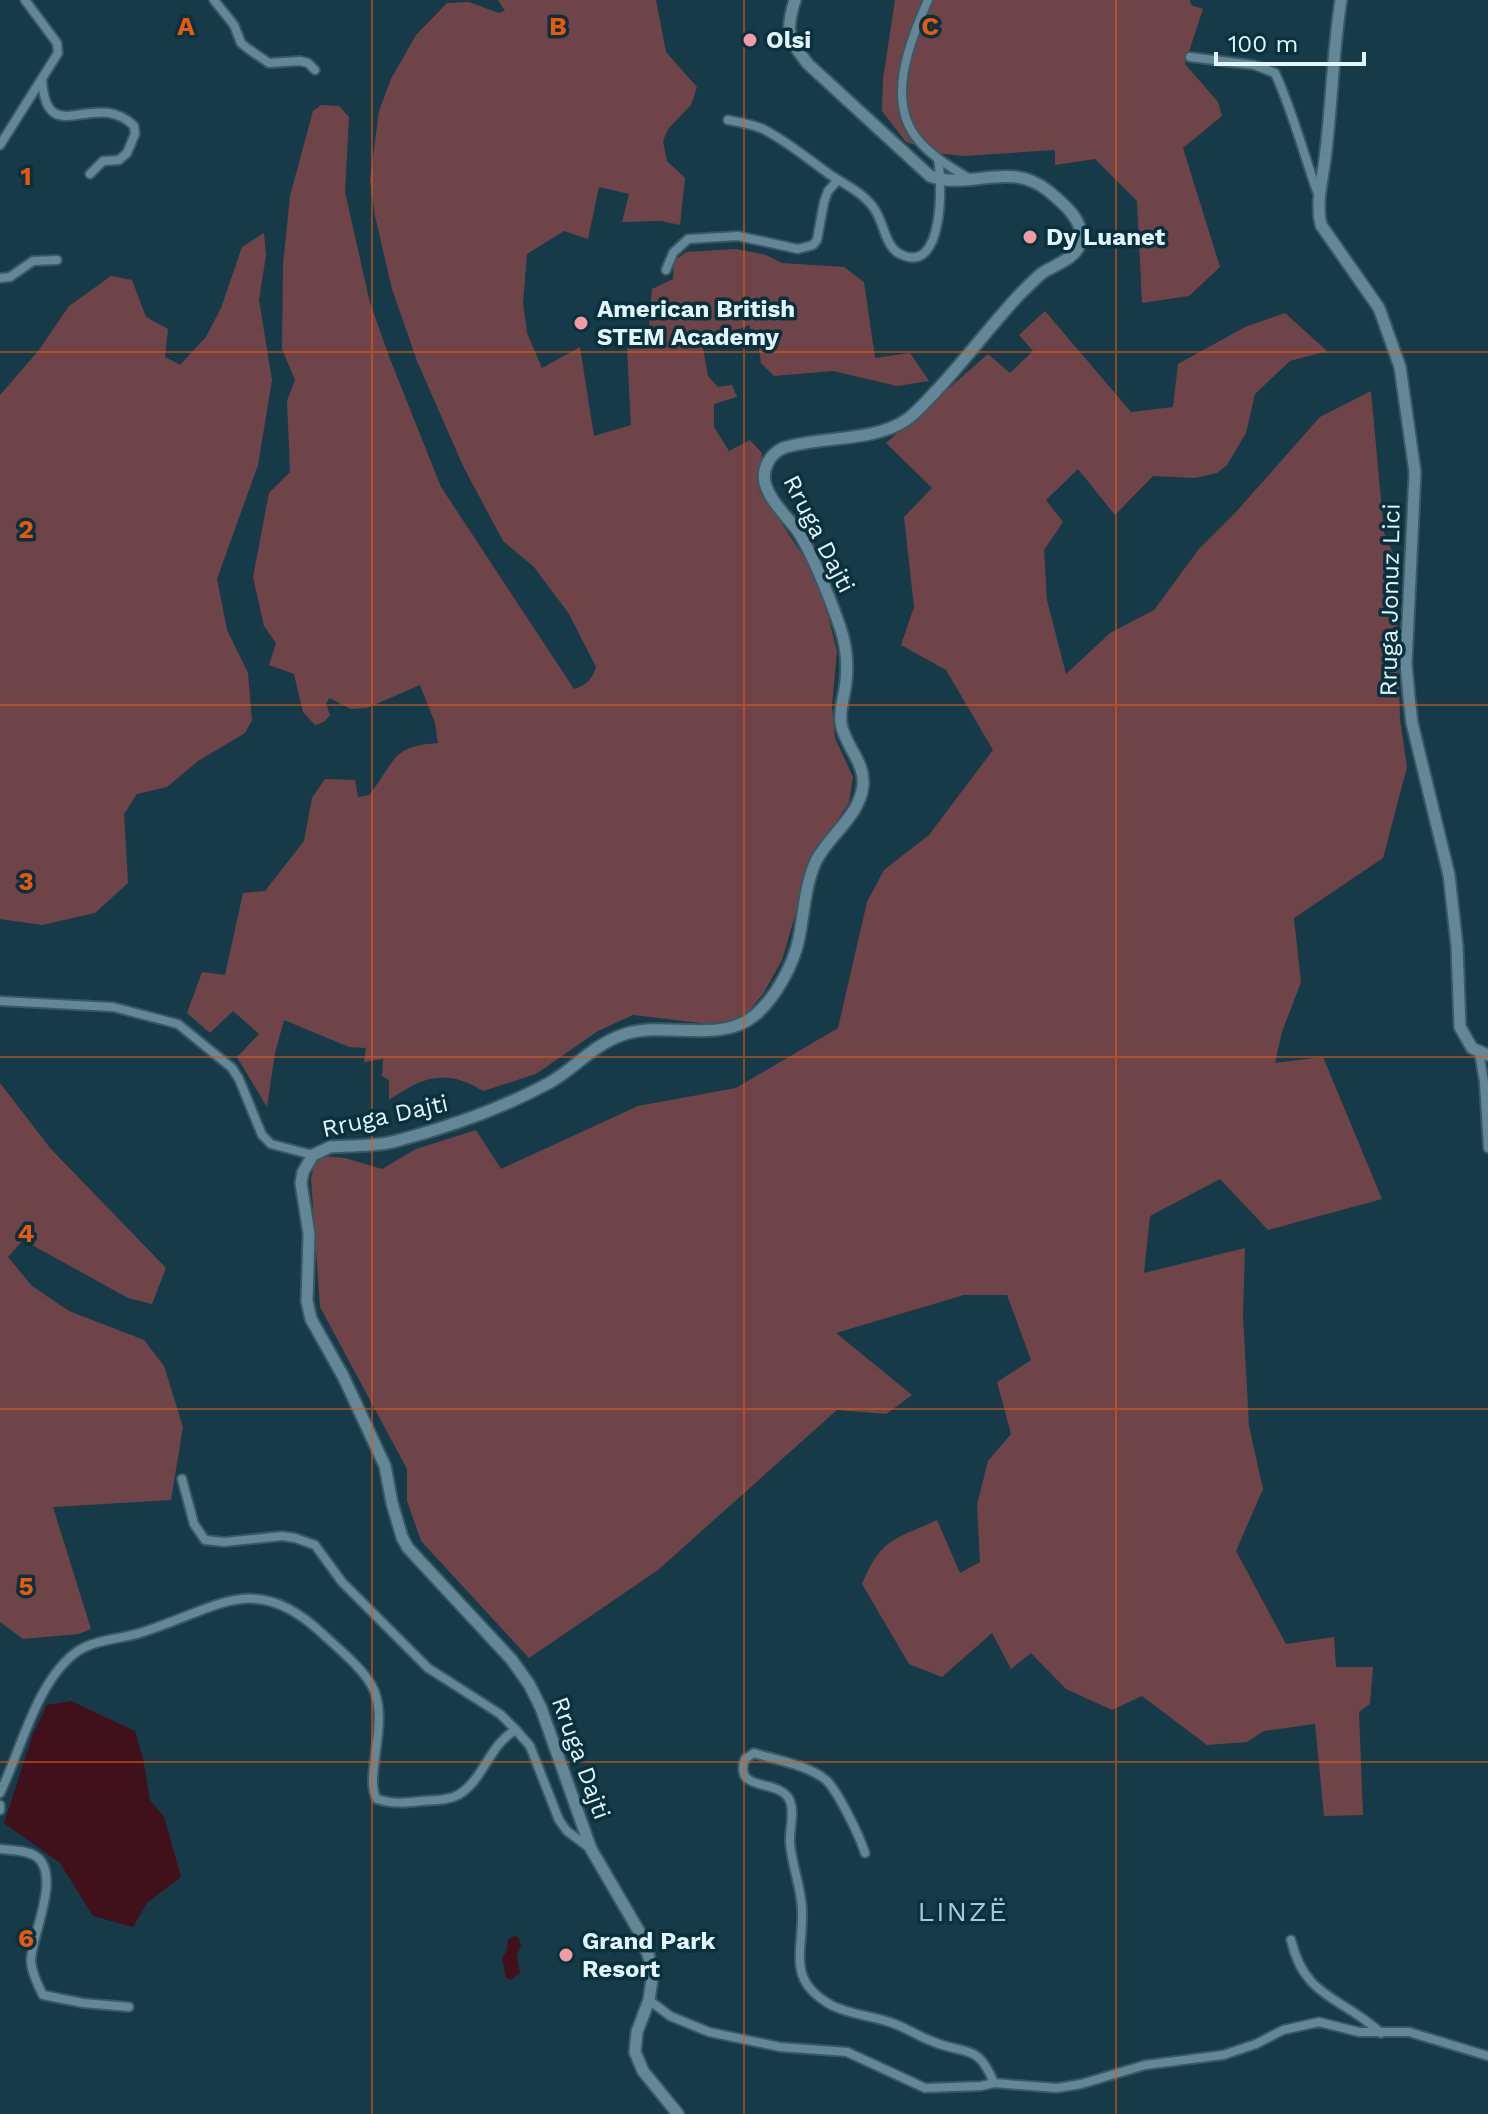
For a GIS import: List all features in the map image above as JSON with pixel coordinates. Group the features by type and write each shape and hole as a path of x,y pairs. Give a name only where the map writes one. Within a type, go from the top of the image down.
{"main road":[{"path":"795,0 789,31 794,46 808,64 930,176 942,181"},
{"path":"1320,198 1327,149 1333,49 1341,0"},
{"name":"Rruga Dajti","path":"678,2114 643,2071 635,2052 637,2032 649,2000 652,1979 649,1957 640,1933 591,1849 541,1708 511,1659 408,1548 402,1537 385,1466 343,1376 311,1319 306,1286 309,1234 301,1183 303,1172 313,1155 330,1147 396,1141 468,1120 551,1082 600,1044 627,1033 652,1029 712,1030 734,1027 746,1022 768,1002 780,984 798,943 810,876 817,860 856,806 863,785 860,763 841,725 847,664 841,630 812,559 769,491 764,472 775,452 783,448 882,430 907,420 973,351 1020,294 1042,274 1072,255 1078,248 1081,234 1076,220 1047,189 1025,179 1009,175 942,181"},
{"name":"Rruga Jonuz Lici","path":"1320,198 1318,214 1321,225 1379,308 1400,367 1415,472 1406,664 1412,723 1449,875 1457,946 1460,1027 1468,1043 1484,1054"}],"street":[{"path":"0,145 58,53 57,43 25,0"},
{"path":"214,0 247,48 269,63 300,61 308,63 315,70"},
{"path":"928,0 911,40 902,84 904,115 917,140 938,160 970,179"},
{"path":"1190,57 1254,65 1275,73 1290,105 1300,144 1320,198"},
{"path":"42,79 46,106 54,113 64,117 110,112 134,126 135,134 127,153 119,160 103,161 90,174"},
{"path":"728,120 764,129 857,192 874,208 891,246 908,256 927,250 935,239 942,181 938,160"},
{"path":"666,270 673,253 688,239 738,236 798,249 813,245 817,240 828,191 838,180"},
{"path":"0,278 10,277 33,261 57,260"},
{"path":"0,1001 113,1007 178,1024 232,1068 262,1135 271,1144 313,1155"},
{"path":"1484,1054 1488,1148"},
{"path":"182,1479 194,1524 205,1540 224,1542 282,1536 315,1545 342,1582 428,1668 500,1714 516,1730 530,1746 559,1820 567,1831 591,1849"},
{"path":"0,1793 43,1690 78,1650 245,1598 271,1601 295,1610 319,1630 371,1684 380,1716 372,1787 377,1799 400,1803 459,1795 471,1784 503,1737 516,1730"},
{"path":"865,1853 860,1837 827,1781 808,1770 754,1753 745,1759 747,1779 755,1785 775,1787 787,1795 792,1805 789,1840 802,1910 799,1965 801,1977 814,1994 834,2007 894,2023 935,2043 966,2049 981,2058 994,2083"},
{"path":"0,1849 30,1853 37,1857 46,1873 31,1963 43,1995 129,2007"},
{"path":"1291,1940 1299,1968 1306,1978 1381,2033"},
{"path":"649,2000 670,2016 709,2032 780,2047 847,2052 925,2088 994,2083 1057,2088 1081,2084 1145,2065 1223,2055 1300,2024 1319,2022 1359,2032 1409,2032 1488,2056"}],"shaded area":[{"path":"498,0 656,0 666,52 697,87 691,105 668,129 663,141 667,161 685,178 680,225 661,221 622,222 629,194 599,187 588,239 564,231 527,254 523,303 527,333 542,368 580,347 594,436 631,425 626,330 649,325 652,289 673,279 674,261 686,252 736,249 766,255 782,263 844,267 864,282 875,358 910,353 929,381 897,386 833,371 774,376 761,363 758,343 749,325 702,343 708,376 718,387 732,385 737,397 714,404 714,427 729,451 750,440 762,453 759,489 811,568 824,600 837,651 832,706 835,738 853,777 849,803 819,847 809,868 782,960 763,994 748,1012 735,1020 709,1024 633,1015 598,1031 536,1074 483,1091 457,1079 434,1078 389,1100 389,1080 382,1076 383,1059 364,1062 366,1048 349,1047 284,1020 275,1053 267,1107 237,1057 259,1034 233,1011 210,1033 187,1013 202,972 225,975 243,893 265,891 304,841 312,798 325,779 355,780 358,797 369,795 402,752 438,743 435,723 420,685 367,708 351,709 329,698 326,704 330,715 324,722 315,725 303,712 294,674 269,665 276,643 264,626 253,577 269,493 290,472 287,401 295,380 282,349 283,265 290,196 313,111 321,105 339,106 349,117 345,192 370,303 441,487 574,689 588,681 596,667 569,614 534,567 503,541 464,468 417,361 392,289 375,216 370,180 379,111 391,79 416,35 447,3 469,2 499,13 505,11"},
{"path":"895,0 1190,0 1191,5 1203,9 1185,64 1218,102 1222,116 1183,148 1220,267 1189,296 1142,303 1137,201 1095,159 1055,165 1055,150 965,156 944,154 906,142 882,111 883,79"},
{"path":"264,233 266,255 259,300 272,380 258,465 217,579 227,630 248,673 252,720 245,733 198,761 167,787 137,794 124,814 128,883 95,913 42,925 0,919 0,395 39,350 69,306 111,276 132,280 146,317 168,329 165,357 180,365 206,337 221,308 242,247"},
{"path":"1045,311 1131,412 1173,407 1178,364 1245,327 1285,313 1327,351 1290,361 1255,394 1246,433 1227,465 1217,473 1195,478 1153,476 1115,515 1078,469 1046,500 1063,522 1044,550 1047,600 1066,674 1110,633 1154,610 1199,549 1320,417 1371,391 1384,533 1395,558 1400,719 1407,767 1383,858 1294,918 1301,982 1282,1032 1275,1063 1323,1057 1382,1199 1268,1230 1220,1179 1150,1216 1144,1273 1245,1248 1243,1316 1249,1426 1263,1489 1236,1551 1286,1644 1334,1637 1336,1667 1373,1667 1370,1704 1359,1712 1363,1815 1324,1816 1315,1724 1264,1731 1247,1742 1207,1745 1142,1696 1112,1710 1066,1689 1031,1653 1011,1669 992,1633 942,1677 909,1664 862,1584 876,1557 890,1542 937,1520 960,1573 980,1562 977,1505 988,1461 1011,1434 997,1382 1031,1360 1007,1295 964,1295 836,1333 912,1395 886,1414 837,1410 658,1570 529,1658 421,1541 407,1501 407,1469 320,1307 311,1179 314,1165 323,1156 345,1158 382,1169 416,1149 476,1130 501,1169 638,1106 736,1088 838,1028 867,902 884,870 929,835 993,750 946,670 901,645 914,607 904,517 932,488 886,443 988,354 1010,373 1033,351 1019,335"},
{"path":"0,1083 50,1148 166,1268 152,1304 128,1298 23,1240 8,1257 32,1286 69,1311 144,1340 164,1366 183,1427 171,1500 53,1507 91,1629 79,1634 23,1639 0,1622"},
{"path":"71,1701 135,1731 150,1800 164,1817 181,1877 147,1903 133,1927 93,1916 60,1863 4,1823 33,1734 47,1705"},
{"path":"518,1937 521,1945 517,1956 520,1973 511,1980 506,1978 502,1958 508,1940"}],"place":[{"name":"Olsi","path":"750,40"},
{"name":"Dy Luanet","path":"1030,237"},
{"name":"American British STEM Academy","path":"581,323"},
{"name":"Grand Park Resort","path":"566,1955"}],"district":[{"name":"LINZË","path":"963,1911"}]}
